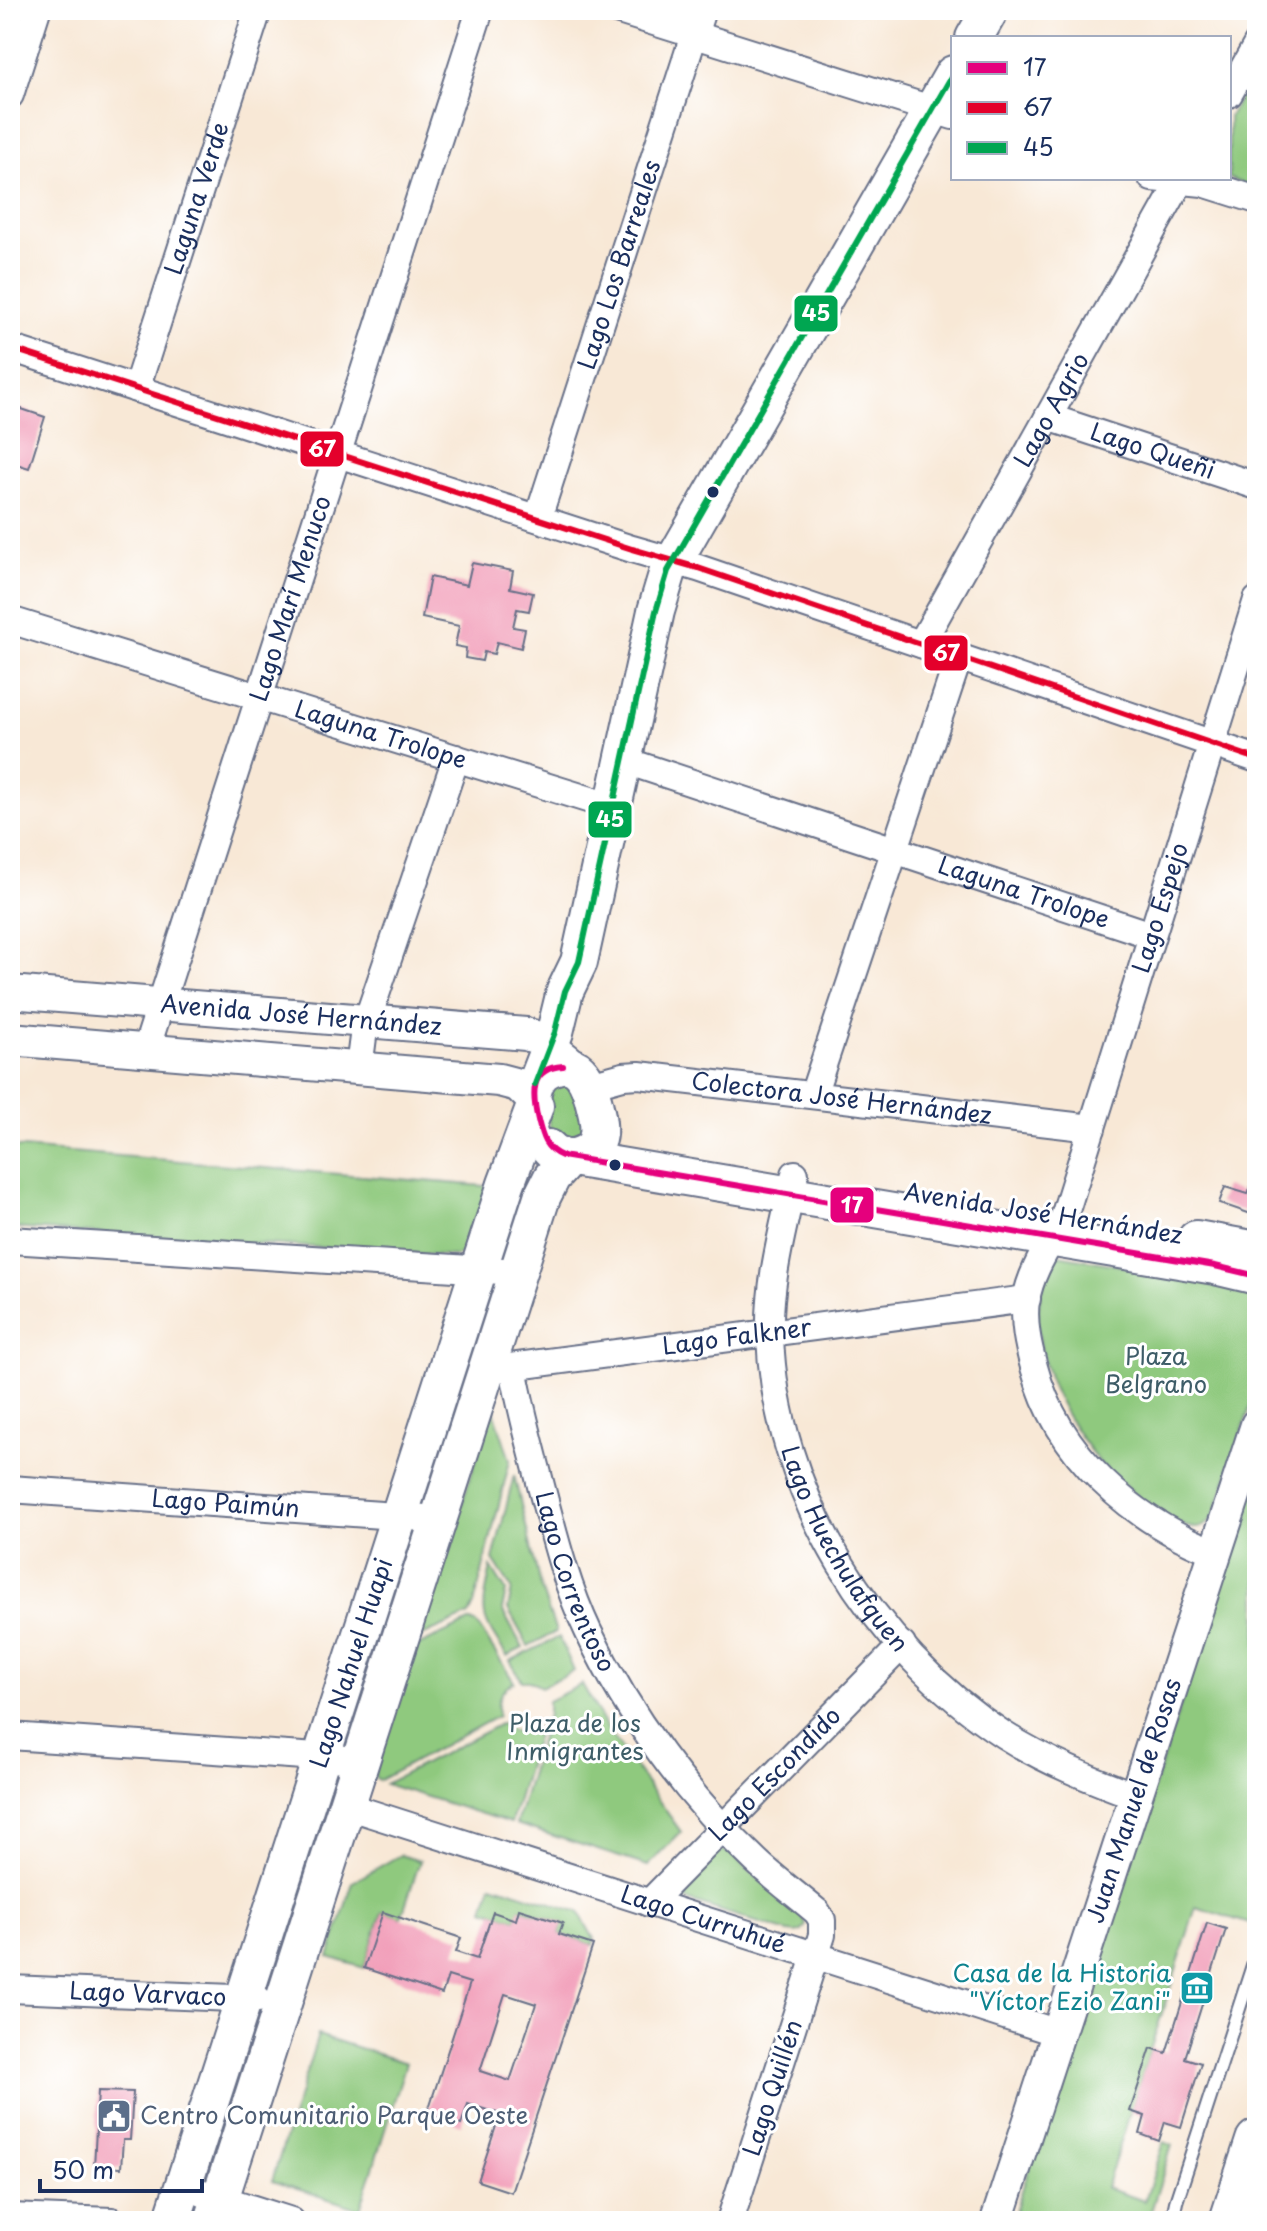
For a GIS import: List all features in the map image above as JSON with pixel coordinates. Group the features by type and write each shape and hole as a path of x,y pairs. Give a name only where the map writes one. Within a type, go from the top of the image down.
{"highway":[{"path":"1232,2221 1257,2141"}],"main road":[{"path":"975,36 990,10"},
{"path":"572,1157 585,1154 599,1135 599,1123 576,1040 581,991 579,962 664,583 673,560 943,113 951,82"},
{"name":"Lago Nahuel Huapi","path":"172,2221 479,1270 565,991 579,962"},
{"path":"534,1097 543,1073 554,1067 567,1066 584,1076"},
{"name":"Avenida José Hernández","path":"534,1097 546,1145 554,1153 572,1157 793,1184 1059,1228 1257,1250"},
{"name":"Avenida José Hernández","path":"599,1123 617,1140 630,1146 793,1184"},
{"name":"Lago Nahuel Huapi","path":"217,2210 439,1519 500,1369 518,1272 545,1190 552,1177 572,1157"},
{"name":"Avenida José Hernández","path":"1059,1228 1257,1276"}],"street":[{"path":"10,95 37,10"},
{"name":"Laguna Verde","path":"136,389 258,10"},
{"name":"Lago Marí Menuco","path":"146,1050 480,10"},
{"path":"616,10 698,22 943,113"},
{"name":"Lago Los Barreales","path":"538,518 698,22"},
{"path":"1231,90 1257,44"},
{"path":"1181,180 1203,183 1257,200"},
{"name":"Lago Agrio","path":"921,644 1181,180"},
{"path":"10,348 673,560 1257,759"},
{"name":"Lago Queñi","path":"1048,417 1257,486"},
{"name":"Lago Espejo","path":"1027,1299 1035,1273 1059,1228 1092,1128 1257,600"},
{"name":"Laguna Trolope","path":"10,620 613,807"},
{"path":"813,1095 959,657"},
{"path":"359,1068 367,1021 456,758"},
{"name":"Laguna Trolope","path":"623,760 1151,935"},
{"name":"Avenida José Hernández","path":"10,992 526,1034 550,1045 584,1076"},
{"name":"Avenida José Hernández","path":"10,1039 506,1081 534,1097"},
{"name":"Colectora José Hernández","path":"584,1076 639,1075 1092,1128"},
{"name":"Lago Huechulafquen","path":"793,1184 771,1300 774,1383 786,1436 805,1493 829,1543 854,1587 902,1645 959,1701 1006,1736 1057,1764 1136,1796"},
{"path":"10,1240 518,1272"},
{"path":"1027,1299 1026,1330 1036,1374 1047,1404 1072,1445 1103,1482 1129,1505 1178,1536 1215,1552"},
{"name":"Lago Falkner","path":"449,1363 476,1370 500,1369 1027,1299"},
{"name":"Lago Correntoso","path":"500,1369 532,1453 574,1600 614,1682 685,1782 723,1827 755,1860 820,1916 823,1929 815,1956"},
{"name":"Juan Manuel de Rosas","path":"997,2221 1257,1425"},
{"name":"Lago Paimún","path":"10,1489 439,1519"},
{"name":"Lago Escondido","path":"649,1903 902,1645"},
{"path":"10,1736 361,1760"},
{"name":"Lago Curruhué","path":"347,1806 1058,2033"},
{"name":"Lago Quillén","path":"736,2219 815,1956"},
{"name":"Lago Varvaco","path":"10,1989 284,2000"},
{"path":"1232,2221 1257,2184"},
{"path":"183,2187 217,2210 291,2221"},
{"path":"10,2217 112,2221"}],"lane":[{"path":"1172,2221 1257,1953"}],"green space":[{"path":"1257,66 1257,190 1231,179 1231,113"},
{"path":"564,1077 589,1123 577,1145 551,1132 544,1101 545,1089"},
{"path":"10,1147 496,1187 468,1251 456,1256 10,1228"},
{"name":"Plaza Belgrano","path":"1058,1255 1257,1289 1257,1386 1217,1508 1204,1526 1182,1525 1142,1500 1100,1463 1068,1417 1044,1364 1039,1336 1038,1308 1044,1281"},
{"path":"492,1411 510,1460 474,1605 469,1615 418,1638"},
{"path":"1257,1471 1257,1918 1253,1925 1196,1907 1106,2188 1145,2201 1164,2142 1172,2145 1148,2221 1012,2221"},
{"path":"514,1475 541,1589 556,1632 528,1646 508,1609 512,1589 493,1560"},
{"path":"491,1567 506,1591 502,1610 523,1648 507,1656 491,1631 485,1614"},
{"name":"Plaza de los Inmigrantes","path":"471,1621 477,1624 514,1682 500,1696 498,1716 378,1781 374,1776 415,1647"},
{"name":"Plaza de los Inmigrantes","path":"559,1637 574,1671 541,1687 530,1681 522,1681 510,1661"},
{"name":"Plaza de los Inmigrantes","path":"582,1684 607,1728 681,1832 648,1866 516,1824 548,1714 548,1701"},
{"name":"Plaza de los Inmigrantes","path":"502,1723 519,1732 539,1728 511,1823 385,1784"},
{"path":"716,1849 728,1852 803,1917 806,1925 802,1931 788,1932 677,1897 674,1893"},
{"path":"400,1855 420,1861 401,1918 382,1912 364,1968 329,1957 353,1882"},
{"path":"492,1884 579,1912 594,1939 593,1945 559,1934 563,1923 520,1909 516,1920 484,1909"},
{"path":"318,2035 406,2063 360,2209 272,2181"}],"building":[{"path":"10,405 45,417 29,468 10,462"},
{"path":"472,563 513,571 510,588 533,593 529,611 517,609 513,627 525,629 521,648 497,642 494,654 484,652 482,661 465,658 466,648 455,646 459,626 422,618 430,577 467,585"},
{"path":"1257,1167 1257,1216 1219,1203 1225,1187 1248,1194"},
{"path":"519,1909 563,1923 559,1934 593,1945 511,2192 478,2181 500,2114 468,2104 461,2125 427,2114 470,1983 448,1976 442,1994 364,1968 383,1912 461,1938 456,1952 477,1959 493,1912 516,1920","holes":["505,1994 536,2004 510,2081 480,2071"]},
{"name":"Casa de la Historia \"Víctor Ezio Zani\"","path":"1207,1923 1226,1929 1185,2058 1201,2063 1181,2127 1165,2122 1159,2141 1140,2134 1145,2116 1130,2111 1151,2048 1166,2053"},
{"name":"Centro Comunitario Parque Oeste","path":"98,2091 133,2092 130,2140 123,2140 121,2168 94,2167"}],"transit line":[{"name":"45","path":"535,1084 555,1032 565,991 579,962 656,611 668,571 951,77"},
{"name":"67","path":"10,348 698,568 1257,759"},
{"name":"17","path":"563,1066 544,1072 534,1092 543,1137 548,1146 562,1156 1215,1266 1257,1276"}],"place":[{"name":"Casa de la Historia \"Víctor Ezio Zani\"","path":"1197,1988"},
{"name":"Centro Comunitario Parque Oeste","path":"114,2116"}]}
